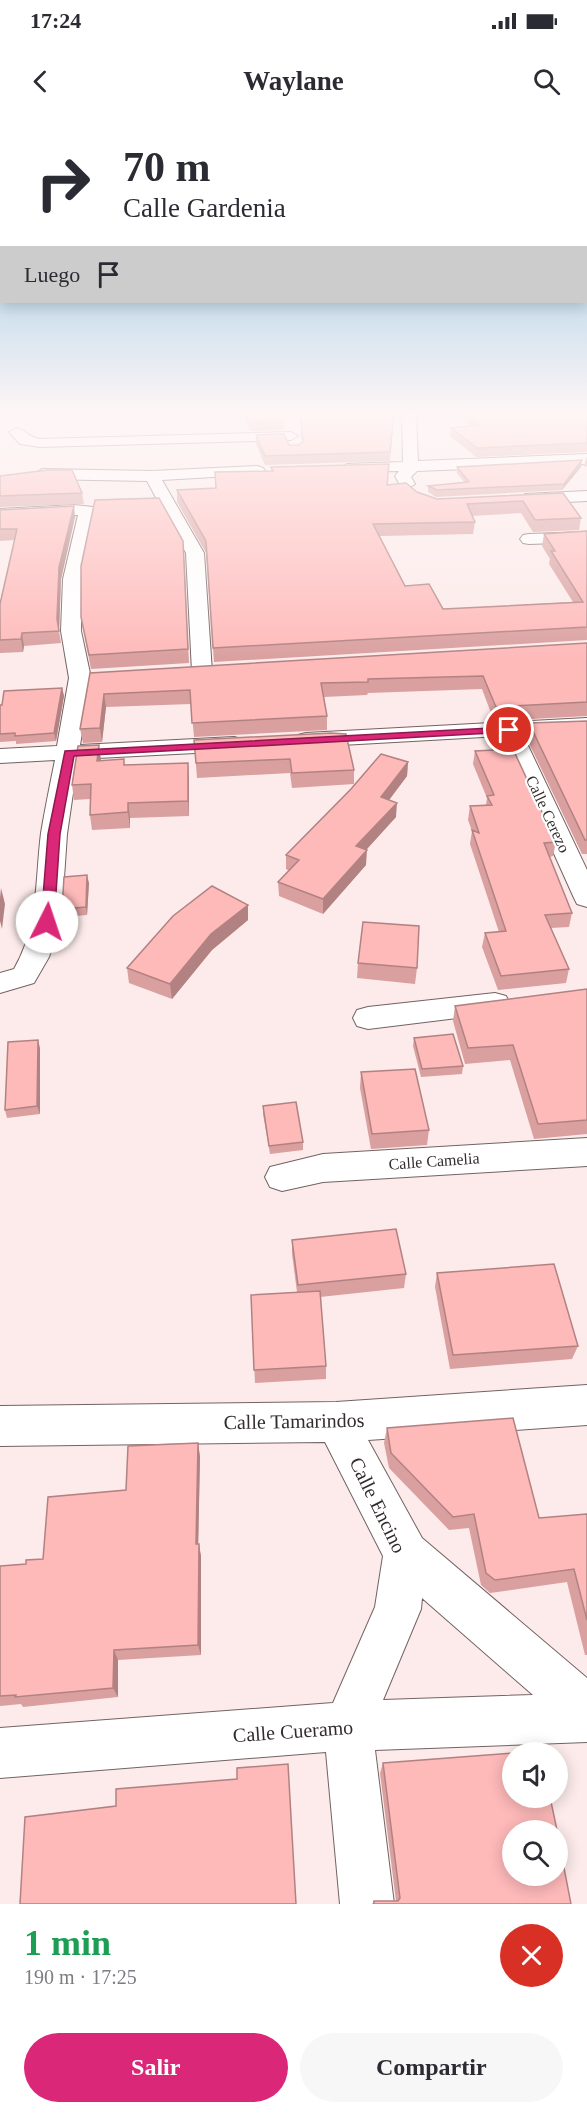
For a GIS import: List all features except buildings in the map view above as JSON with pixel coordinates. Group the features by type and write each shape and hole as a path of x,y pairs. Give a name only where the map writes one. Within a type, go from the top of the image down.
{"street":[{"path":"163,496 195,553 202,672"},
{"path":"506,500 582,496"},
{"path":"0,514 87,511 72,579 71,631 80,678 54,834 47,922 35,957 24,976 0,983"},
{"path":"530,539 587,537"},
{"path":"180,673 225,671"},
{"path":"80,678 102,677"},
{"path":"283,742 587,725"},
{"name":"Calle Cerezo","path":"509,730 587,898"},
{"path":"0,756 259,743"},
{"path":"368,1018 518,1001"},
{"name":"Calle Camelia","path":"282,1177 323,1168 587,1152"},
{"name":"Calle Tamarindos","path":"0,1426 336,1422 587,1405"},
{"name":"Calle Encino","path":"336,1422 406,1554 398,1609 348,1726 367,1904"},
{"path":"406,1554 587,1710"},
{"name":"Calle Cueramo","path":"0,1753 348,1726 587,1718"}],"route":[{"path":"47,922 54,834 69,753 509,730"}]}
